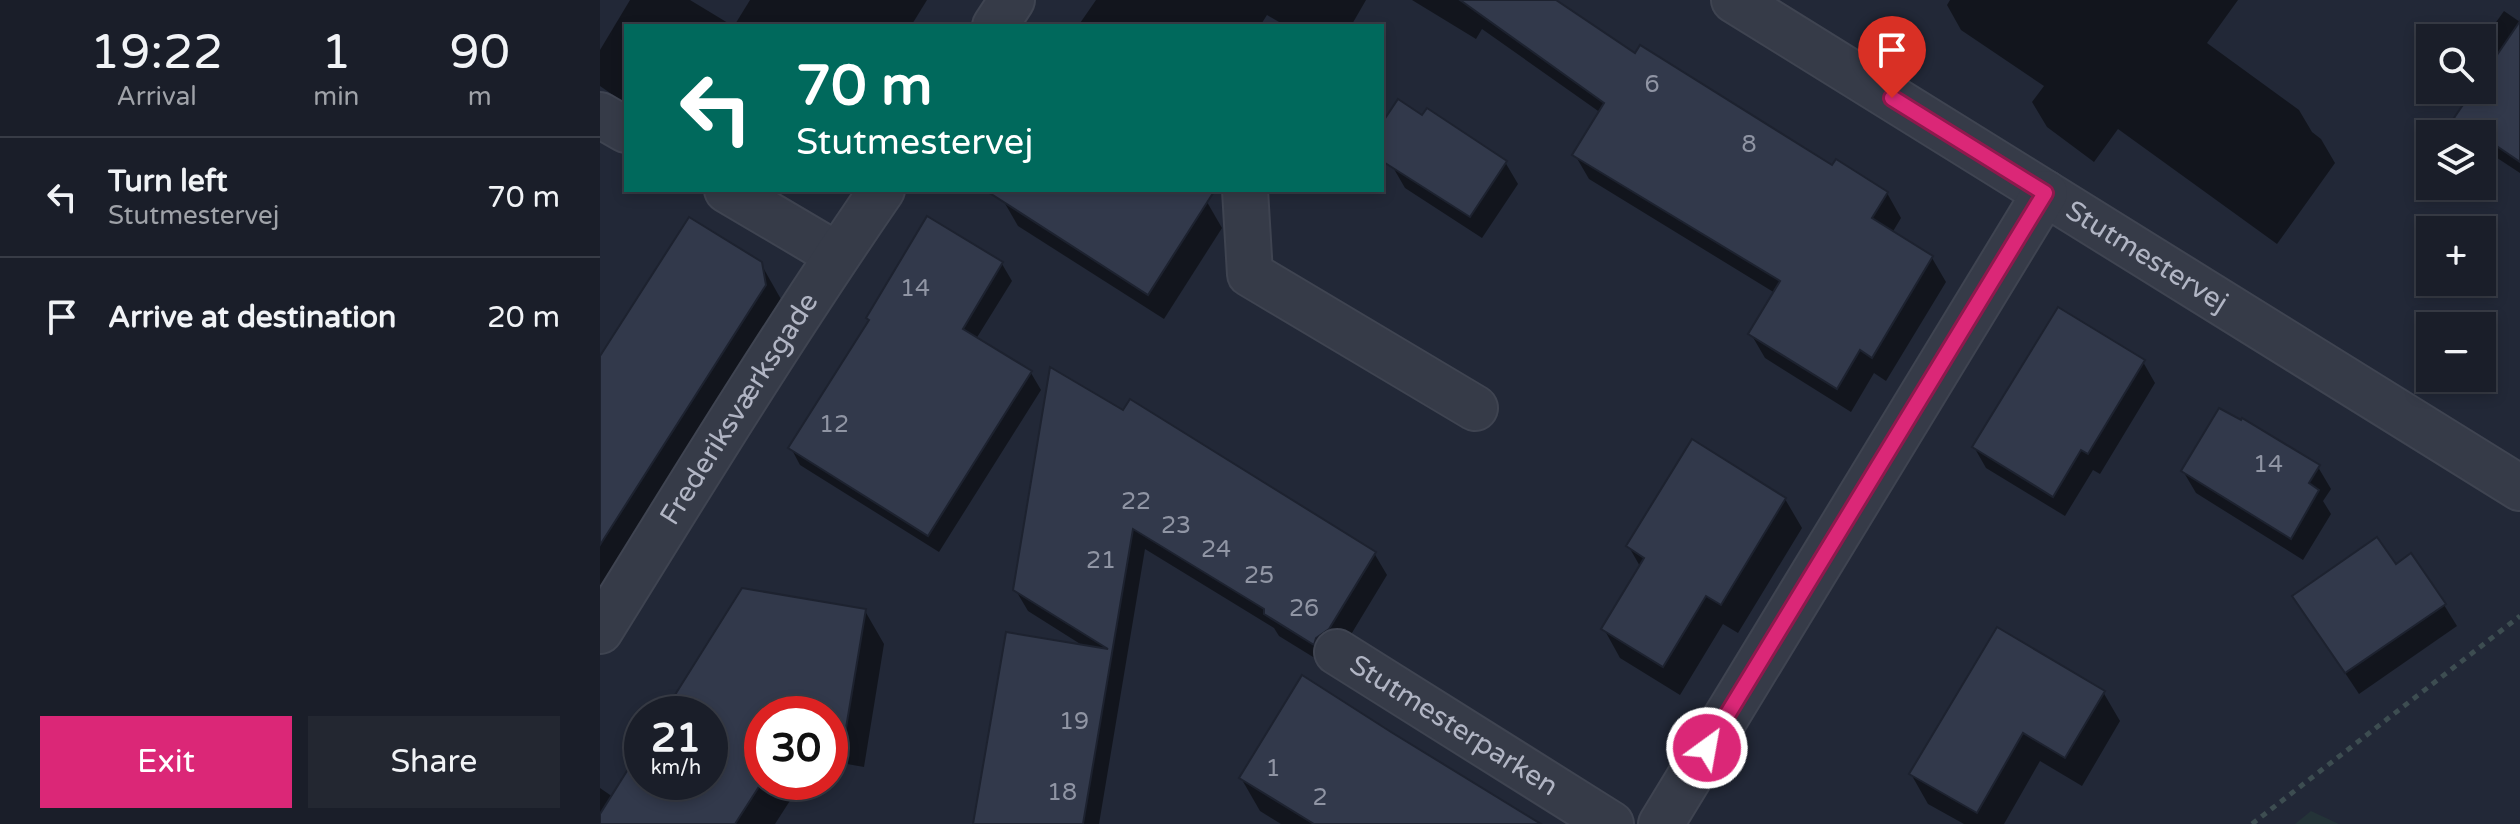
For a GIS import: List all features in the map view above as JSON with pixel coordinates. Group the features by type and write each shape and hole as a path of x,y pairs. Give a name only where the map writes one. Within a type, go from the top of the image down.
{"street":[{"path":"996,24 1012,0"},
{"name":"Stutmestervej","path":"1734,0 2520,488"},
{"path":"600,115 624,129"},
{"path":"730,192 837,255"},
{"name":"Frederiksværksgade","path":"600,631 712,450 881,192"},
{"path":"1245,192 1250,274 1475,408"},
{"path":"1661,824 2045,193"},
{"name":"Stutmesterparken","path":"1337,652 1611,824"}],"path":[{"path":"2252,824 2520,616"}],"shaded area":[{"path":"2311,811 2339,824 2295,824"}],"building":[{"path":"1460,0 1556,0 1635,53 1640,45 1832,165 1836,159 1888,192 1872,218 1933,256 1872,358 1860,350 1837,389 1748,334 1780,281 1572,155 1604,103"},
{"path":"2520,21 2520,162 2496,146 2496,120 2454,118 2464,104 2496,104 2496,56"},
{"path":"1398,99 1422,115 1427,108 1507,161 1470,217 1384,162 1384,120"},
{"path":"988,192 1214,192 1148,295"},
{"path":"927,216 1003,262 963,329 1032,371 928,536 788,448 869,320 866,318"},
{"path":"689,217 762,262 766,285 600,545 600,356"},
{"path":"2058,307 2145,360 2088,454 2081,450 2053,497 1972,447"},
{"path":"1050,367 1123,410 1130,399 1376,552 1329,629 1316,638 1314,645 1264,614 1264,609 1133,529 1083,824 973,824 1006,632 1108,649 1013,590"},
{"path":"2219,408 2242,418 2320,465 2309,483 2319,490 2291,539 2181,471"},
{"path":"1692,439 1786,498 1721,605 1706,596 1663,667 1601,629 1644,558 1626,546"},
{"path":"2377,537 2396,564 2411,553 2446,604 2345,673 2292,596"},
{"path":"742,588 866,609 848,716 848,696 744,696 744,800 750,800 735,824 600,824 600,814 624,776 624,800 728,800 728,696 674,696"},
{"path":"1997,627 2105,691 2065,758 2023,733 1977,813 1909,774"},
{"path":"1302,675 1541,824 1314,824 1239,778"}],"route":[{"path":"1707,748 2045,193 1892,98"}]}
